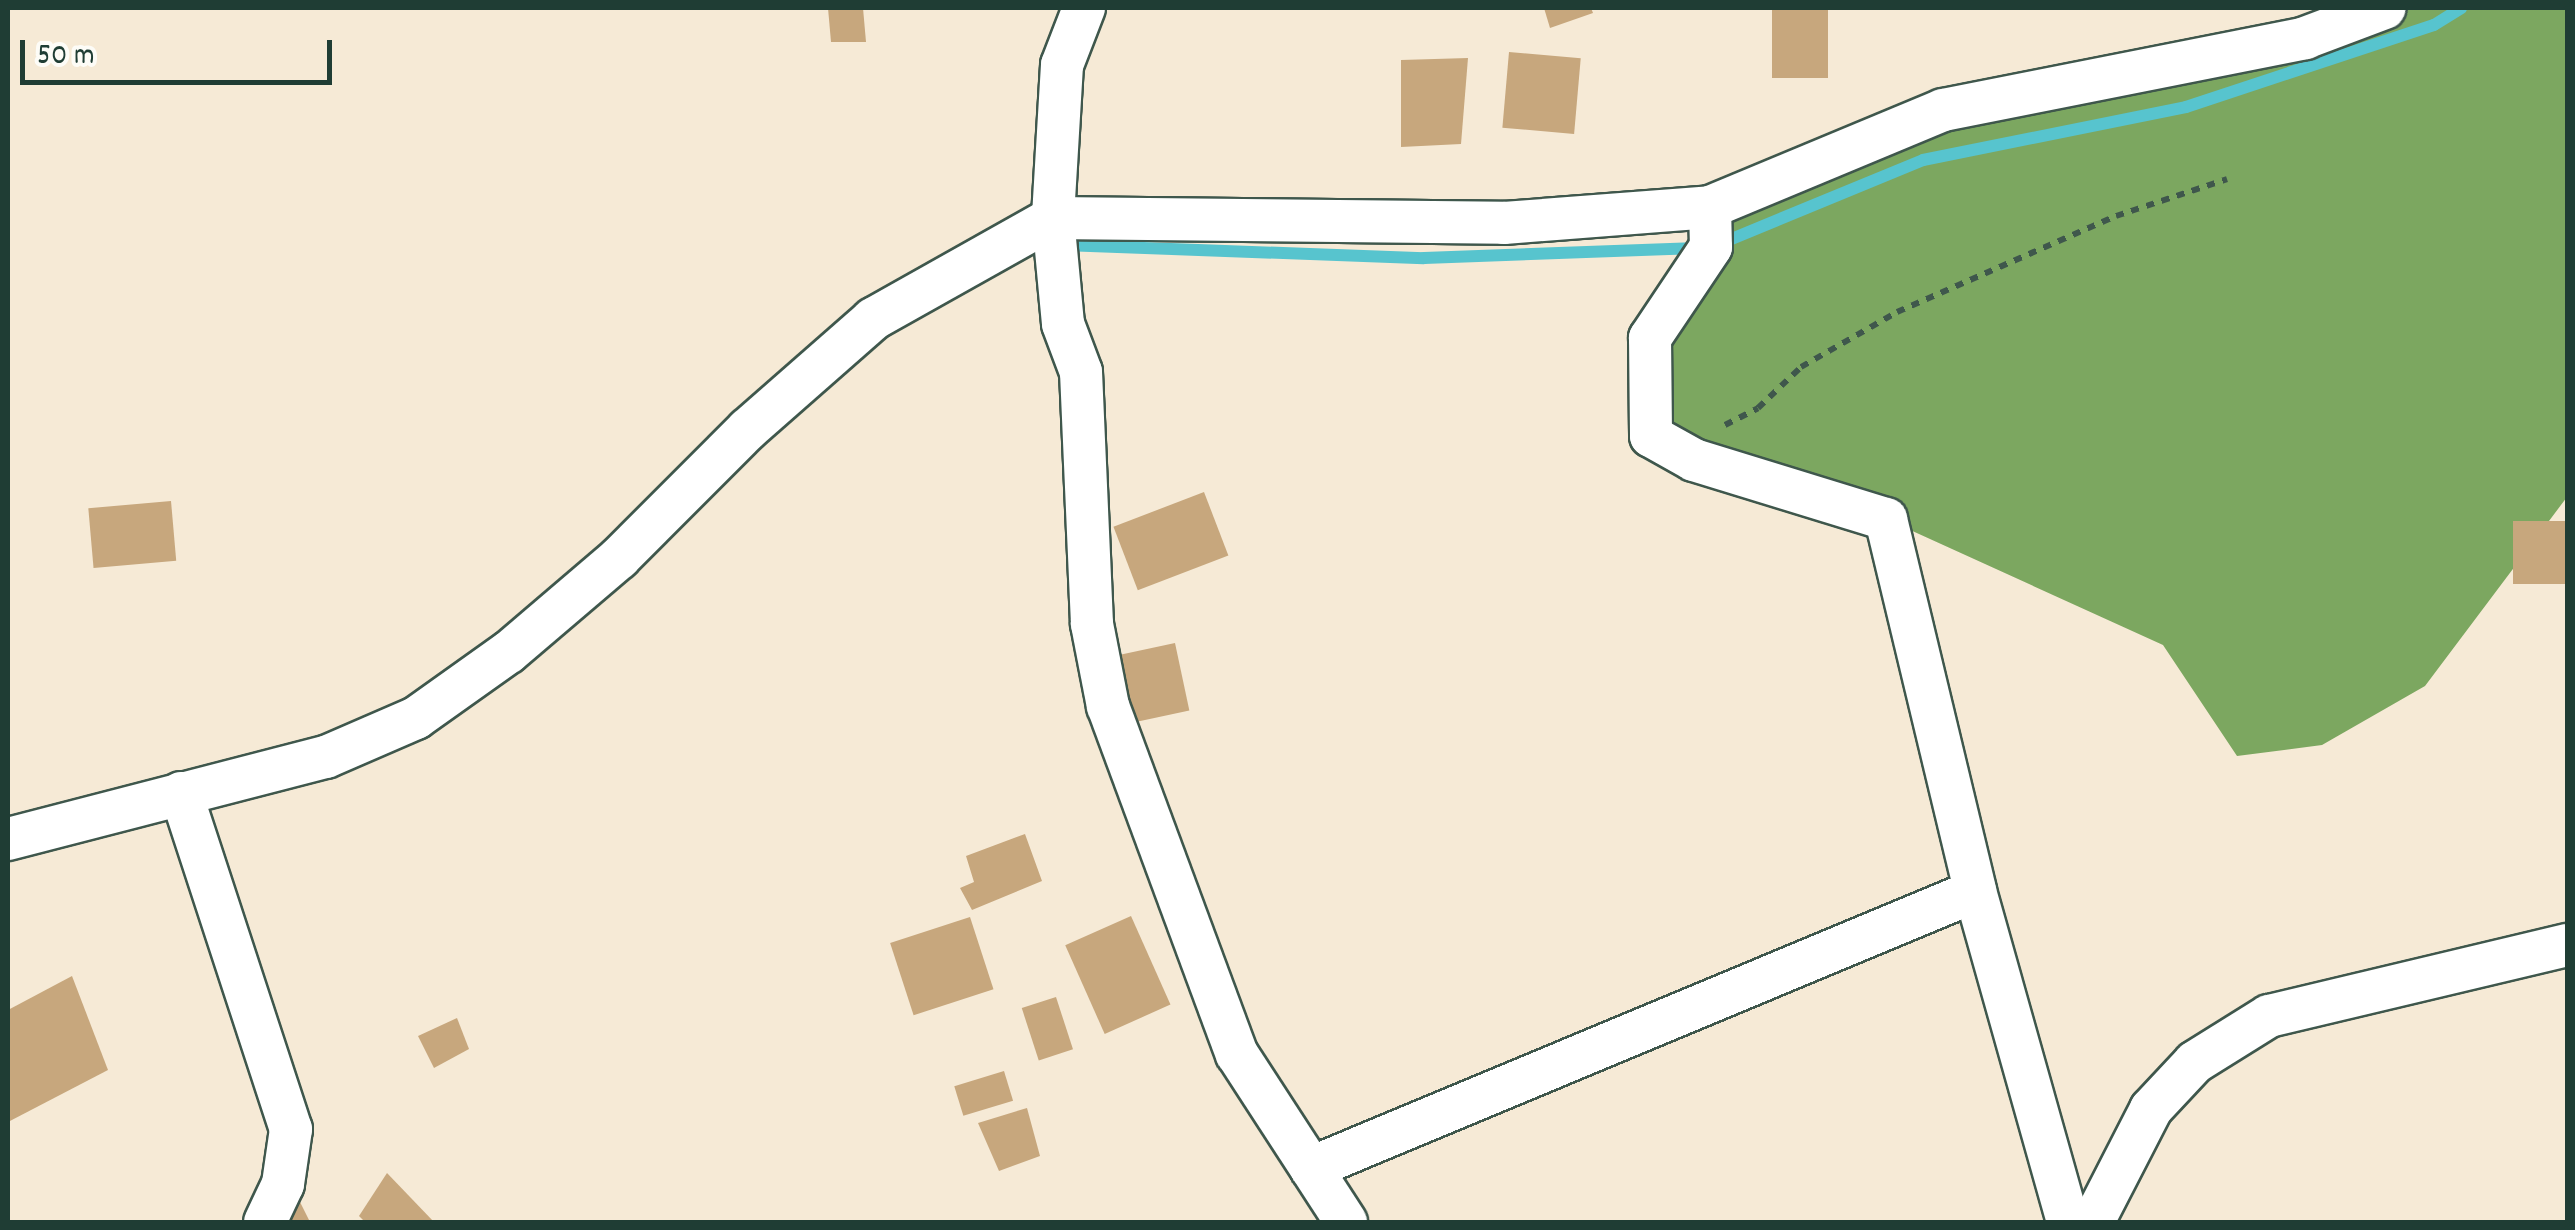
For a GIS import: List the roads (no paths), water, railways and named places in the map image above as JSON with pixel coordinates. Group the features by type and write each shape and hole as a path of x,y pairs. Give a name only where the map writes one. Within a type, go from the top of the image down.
{"street":[{"path":"1084,8 1062,64 1053,218 1063,324 1081,372 1092,624 1108,706 1237,1054 1346,1222"},
{"path":"8,839 326,757 416,718 510,652 619,558 748,428 873,319 1053,218 1504,223 1710,207 1943,110 2305,38 2385,8"},
{"path":"1710,207 1712,247 1650,338 1651,436 1680,450 1886,519 1975,890 2068,1222"},
{"path":"181,792 291,1129 283,1184 264,1222"},
{"path":"1311,1168 1975,890"},
{"path":"2094,1222 2151,1109 2195,1062 2269,1016 2568,945"}],"waterway":[{"path":"1717,245 1923,160 2186,107 2434,25 2461,8"},
{"path":"1063,245 1424,258 1698,248"}]}
